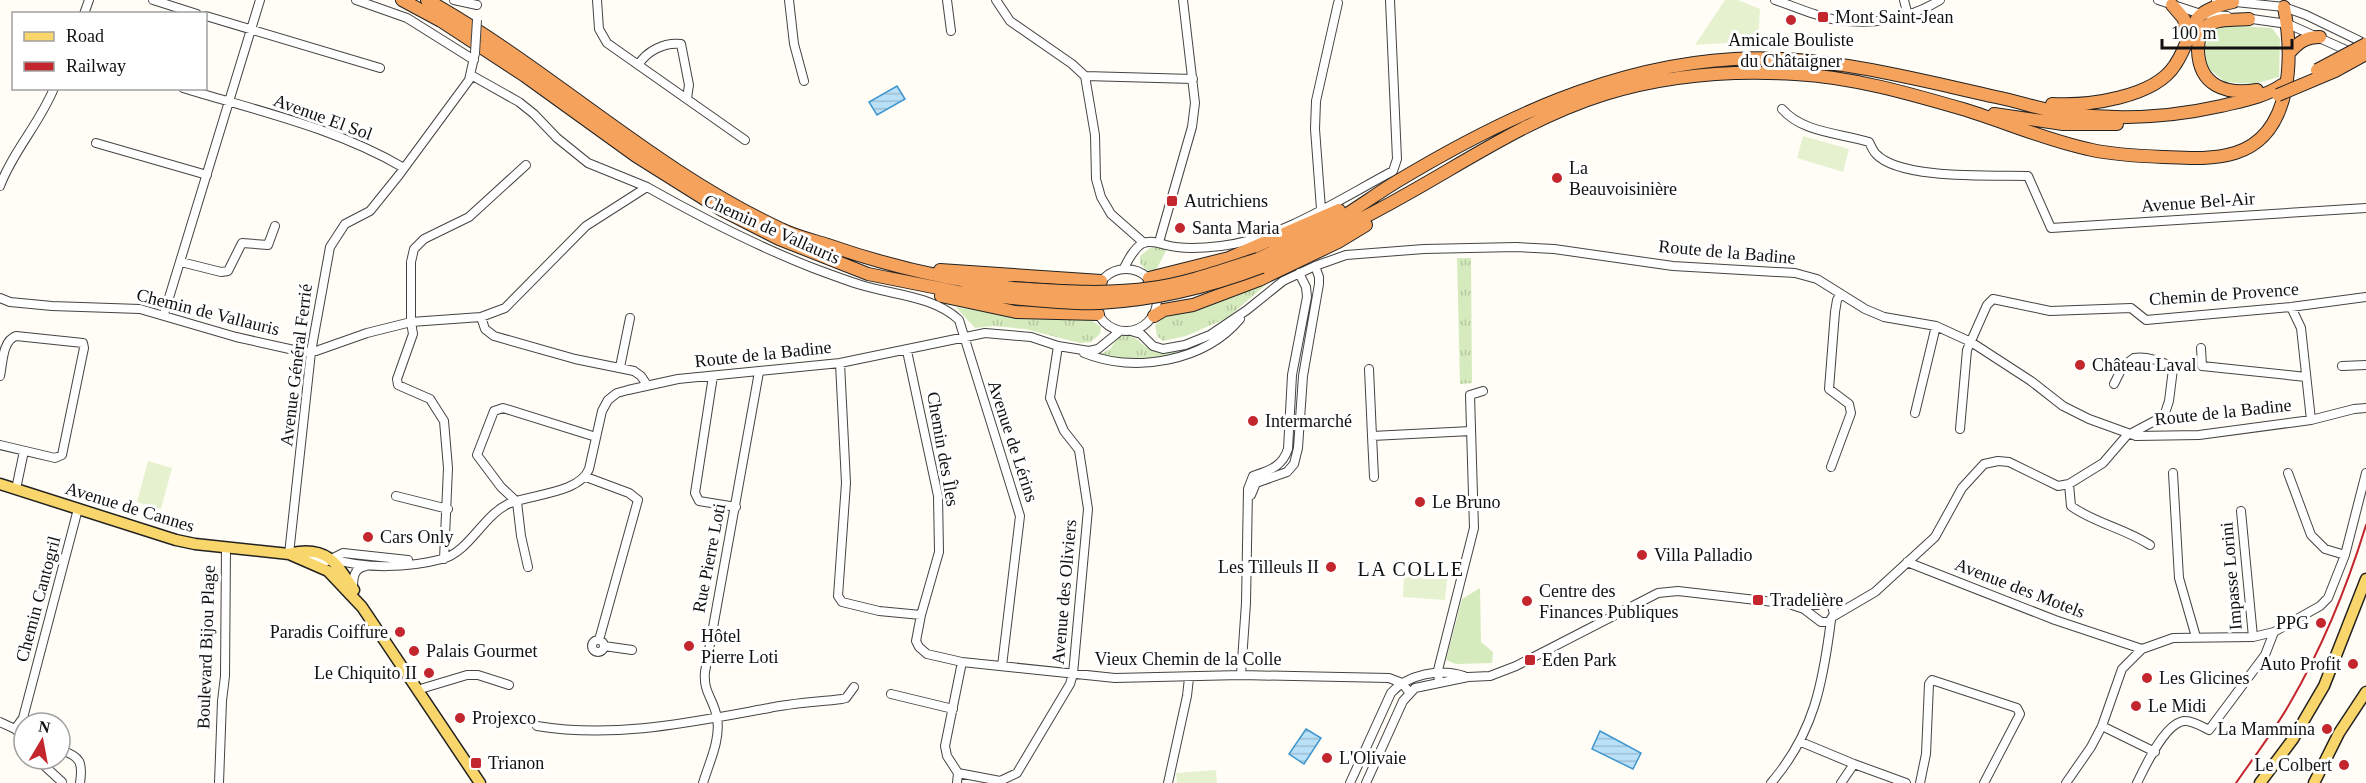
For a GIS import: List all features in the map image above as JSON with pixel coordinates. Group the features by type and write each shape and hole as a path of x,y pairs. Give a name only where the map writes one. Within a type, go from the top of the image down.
{"highway":[{"path":"402,0 441,21 525,76 636,156 722,210 779,239 868,274 959,301 1016,312 1098,314"},
{"path":"427,0 531,65 644,147 728,201 782,230 872,261 1012,293"},
{"path":"2007,99 2069,105 2126,96 2156,83 2174,67 2187,37 2201,14 2212,6 2232,2"},
{"path":"2172,5 2184,20 2187,37"},
{"path":"868,274 958,292 1012,293 1090,292 1151,288 1205,277 1260,263 1335,233 1536,122 1602,95 1682,76 1737,72 1797,74 1850,81 1966,110 2048,138 2092,150 2177,158 2204,158 2232,154 2247,149 2260,140 2270,128 2284,98 2290,52 2284,7"},
{"path":"2249,19 2216,22 2209,24 2202,31 2198,47 2199,63 2203,74 2218,87 2243,92 2280,90 2366,44"},
{"path":"2290,52 2308,37 2320,37"},
{"path":"1966,110 2063,124 2158,122 2204,115 2335,71 2366,54"},
{"path":"1149,278 1228,258 1312,224 1397,182 1529,111 1596,84 1677,65 1734,59 1797,59 1851,66 2068,114 2121,117 2202,110 2280,90"},
{"path":"1260,263 1328,225 1397,182"},
{"path":"1154,316 1164,310 1193,305 1224,294 1289,268 1365,226 1408,194"},
{"path":"872,261 996,275 1101,281"}],"main road":[{"name":"Avenue de Cannes","path":"0,484 176,540 289,554 321,553 333,559"},
{"name":"Avenue de Cannes","path":"289,554 331,574"},
{"path":"333,559 353,588 362,607 480,783"},
{"path":"331,574 362,607"},
{"path":"2260,783 2293,739 2324,686 2366,581"},
{"path":"2314,783 2334,742 2364,700"}],"street":[{"path":"153,0 191,12"},
{"path":"164,314 260,0"},
{"path":"356,0 407,18 474,57"},
{"path":"454,0 476,3"},
{"path":"597,0 599,29 607,43 745,140"},
{"path":"789,0 794,45 804,81"},
{"path":"947,0 951,31"},
{"path":"996,0 1010,21 1072,64 1085,76 1095,135 1096,179 1101,197 1111,214 1143,243"},
{"path":"1159,242 1192,127 1195,103 1183,0"},
{"path":"1124,268 1132,254 1143,243 1159,242 1183,248 1220,246 1255,240 1394,171 1396,165 1390,0"},
{"path":"1775,0 1845,21 1875,21 1908,16 1940,0"},
{"path":"1904,0 1908,16"},
{"path":"2158,0 2201,14 2288,24 2366,59"},
{"path":"2216,0 2246,1 2284,7 2307,15 2366,44"},
{"name":"Avenue Général Ferrié","path":"289,554 311,352 330,246 345,224 370,211 470,80 477,20 476,3"},
{"path":"1321,209 1315,129 1316,101 1338,3"},
{"path":"207,16 380,68"},
{"path":"2345,35 2366,37"},
{"path":"638,65 644,55 671,43 681,45 689,85 687,98"},
{"path":"471,75 519,102 534,114 556,138 588,163 647,187"},
{"path":"1085,76 1193,79"},
{"path":"0,186 4,173 45,109 53,90"},
{"name":"Avenue El Sol","path":"189,90 322,130 355,143 404,168"},
{"name":"Avenue Bel-Air","path":"1782,109 1791,120 1869,142 1877,156 1900,166 1946,175 2028,176 2051,228 2366,208"},
{"path":"96,143 207,175"},
{"path":"444,559 448,468 444,421 430,399 398,385 397,380 413,334 411,262 414,249 424,239 469,217 526,165"},
{"name":"Chemin de Vallauris","path":"0,298 10,302 42,305 140,309 164,314 236,337 311,352 368,333 411,322 481,317 505,308 586,226 647,187 714,225 812,267 860,285 948,310 959,320 963,336"},
{"path":"181,261 221,272 228,271 242,243 268,245 275,226"},
{"name":"Route de la Badine","path":"1131,331 1141,334 1147,341 1164,349 1185,345 1210,335 1247,310 1283,281 1346,255 1424,249 1516,247 1598,254 1673,266 1795,273 1817,279 1865,309 1884,317 1936,326 1971,342 2031,381 2063,406 2089,419 2129,434 2199,435 2311,420 2363,407"},
{"path":"1132,254 1134,269"},
{"path":"1249,507 1256,483 1287,472 1294,464 1298,448 1303,376 1319,284 1315,266"},
{"path":"1124,268 1134,269 1149,278 1158,296 1154,316 1144,326 1131,331 1120,331 1108,326 1098,314 1095,297 1101,281 1115,270 1124,268"},
{"path":"1241,675 1250,481 1253,476 1275,468 1288,449 1292,375 1307,297 1306,287 1299,273"},
{"path":"1831,467 1851,413 1849,404 1829,389 1834,312 1841,294"},
{"name":"Chemin de Provence","path":"1971,342 1987,305 1993,299 2050,311 2131,308 2146,320 2291,307 2366,297"},
{"path":"2291,307 2301,328 2311,420"},
{"name":"Route de la Badine","path":"586,477 602,411 608,400 617,393 646,385 713,375 840,363 907,351 963,336 985,333 1031,337 1100,359 1133,363 1180,357 1202,348 1230,331 1247,310"},
{"path":"481,317 485,329 494,336 575,359 634,371 641,376 646,385"},
{"path":"620,367 630,318"},
{"path":"1107,340 1108,326"},
{"path":"1144,326 1147,341"},
{"path":"1915,413 1936,326"},
{"name":"Route de la Badine","path":"1075,350 1098,349 1120,331"},
{"path":"0,376 7,342 16,336 83,343 84,348 62,455 55,458 0,445"},
{"name":"Avenue de Lérins","path":"963,336 1020,516 1002,666"},
{"path":"1960,429 1967,350 1971,342"},
{"name":"Avenue des Oliviers","path":"958,773 1000,782 1017,773 1070,684 1073,674 1088,509 1078,450 1064,431 1050,398 1058,346"},
{"path":"2201,348 2202,366 2306,376"},
{"name":"Chemin des Îles","path":"907,351 938,496 939,552 916,641 927,654"},
{"path":"1817,619 1833,615 1875,592 1926,545 1940,529 1962,488 1984,464 1998,461 2009,462 2058,486 2069,484 2103,463 2120,441 2129,434 2164,416 2169,401 2173,369 2168,363 2160,360 2134,358 2123,366 2114,384"},
{"path":"840,363 846,483 838,596 842,602 862,608 921,615"},
{"path":"2342,366 2366,365"},
{"path":"1369,369 1374,477"},
{"name":"Rue Pierre Loti","path":"703,783 714,749 717,718 704,683 759,372"},
{"path":"713,375 695,493 699,501 736,507"},
{"path":"1292,375 1303,376"},
{"path":"1439,678 1474,528 1470,395 1483,392"},
{"path":"528,567 517,502 501,487 477,455 494,411 503,408 596,437"},
{"path":"1372,436 1471,431"},
{"path":"16,489 24,451"},
{"path":"2173,472 2179,578 2196,637"},
{"path":"2288,473 2311,535 2325,549 2345,555"},
{"path":"2066,783 2091,747 2102,726 2122,669 2142,649 2173,638 2253,637 2274,632 2320,606 2328,598 2345,555 2366,473"},
{"path":"353,588 354,574 360,567 444,559 465,544 496,510 576,484 586,477 629,493 638,500 601,643 632,650"},
{"path":"2069,484 2071,506 2081,513 2131,532 2150,544"},
{"path":"396,496 447,509"},
{"name":"Chemin Cantogril","path":"25,711 78,509"},
{"name":"Impasse Lorini","path":"2241,511 2253,637"},
{"name":"Boulevard Bijou Plage","path":"219,783 220,728 225,676 226,548"},
{"path":"305,560 326,562 343,553 420,562"},
{"path":"333,559 346,563 374,565"},
{"path":"331,574 333,559"},
{"name":"Avenue des Motels","path":"1907,562 2121,644 2142,649"},
{"path":"1350,783 1391,693 1402,683 1414,677 1490,676 1523,663 1658,593 1678,591 1804,607 1825,602 1833,615 1830,640 1817,696 1801,742 1771,783"},
{"path":"1816,605 1817,619"},
{"path":"1804,607 1817,619 1830,640"},
{"path":"2137,783 2166,733 2175,724 2187,721 2209,730 2265,655 2274,632"},
{"path":"2121,644 2129,660"},
{"name":"Vieux Chemin de la Colle","path":"927,654 962,662 1115,678 1241,675 1389,678 1402,683"},
{"path":"957,783 958,773 947,756 945,746 962,662"},
{"path":"417,690 467,675 478,675 509,685"},
{"path":"1168,783 1189,678"},
{"path":"1366,783 1409,692 1439,678"},
{"path":"1920,783 1926,754 1929,684 1932,680 2017,708 2020,714 1983,783"},
{"path":"1402,683 1409,692"},
{"path":"537,726 607,732 651,729 771,707 842,699 846,698 854,687"},
{"path":"891,694 953,709"},
{"path":"2102,726 2155,752"},
{"path":"1801,742 1906,783"},
{"path":"72,755 80,761 82,768 80,783"},
{"path":"1841,783 1854,764"},
{"path":"50,771 62,782"}],"green space":[{"path":"1725,0 1738,0 1760,9 1758,41 1695,45"},
{"path":"2223,25 2272,28 2280,39 2279,77 2254,84 2225,82 2207,67 2205,48 2211,31"},
{"path":"1803,136 1849,149 1843,172 1797,158"},
{"path":"1168,247 1155,272 1146,270 1140,263 1140,256 1150,248"},
{"path":"1457,258 1471,258 1472,383 1460,384"},
{"path":"1268,283 1227,318 1186,336 1163,341 1157,336 1155,325 1170,313"},
{"path":"956,307 1011,316 1091,320 1101,327 1100,334 1091,342 1080,343 1025,329 993,326 975,328"},
{"path":"1121,334 1132,337 1156,351 1172,352 1188,349 1166,356 1144,359 1099,355 1110,349"},
{"path":"148,461 172,468 161,509 137,502"},
{"path":"1404,576 1447,579 1445,600 1403,597"},
{"path":"1480,588 1481,642 1493,652 1492,663 1456,664 1446,660 1462,599"},
{"path":"1216,770 1217,783 1177,783 1176,773"}],"water":[{"path":"897,86 905,99 877,115 869,102"},
{"path":"1306,729 1321,738 1304,764 1289,754"},
{"path":"1600,731 1641,753 1633,769 1592,749"}],"railway":[{"path":"2236,783 2271,734 2302,682 2324,638 2342,594 2366,525"}],"place":[{"name":"Mont Saint-Jean","path":"1823,17"},
{"name":"Amicale Bouliste du Châtaigner","path":"1791,20"},
{"name":"La Beauvoisinière","path":"1557,178"},
{"name":"Autrichiens","path":"1172,201"},
{"name":"Santa Maria","path":"1180,228"},
{"name":"Château Laval","path":"2080,365"},
{"name":"Intermarché","path":"1253,421"},
{"name":"Le Bruno","path":"1420,502"},
{"name":"Cars Only","path":"368,537"},
{"name":"Villa Palladio","path":"1642,555"},
{"name":"Les Tilleuls II","path":"1331,567"},
{"name":"Tradelière","path":"1758,600"},
{"name":"Centre des Finances Publiques","path":"1527,601"},
{"name":"PPG","path":"2321,623"},
{"name":"Paradis Coiffure","path":"400,632"},
{"name":"Hôtel Pierre Loti","path":"689,646"},
{"name":"Palais Gourmet","path":"414,651"},
{"name":"Eden Park","path":"1530,660"},
{"name":"Auto Profit","path":"2353,664"},
{"name":"Le Chiquito II","path":"429,673"},
{"name":"Les Glicines","path":"2147,678"},
{"name":"Le Midi","path":"2136,706"},
{"name":"Projexco","path":"460,718"},
{"name":"La Mammina","path":"2327,729"},
{"name":"L'Olivaie","path":"1327,758"},
{"name":"Trianon","path":"476,763"},
{"name":"Le Colbert","path":"2344,765"}],"district":[{"name":"LA COLLE","path":"1411,569"}]}
